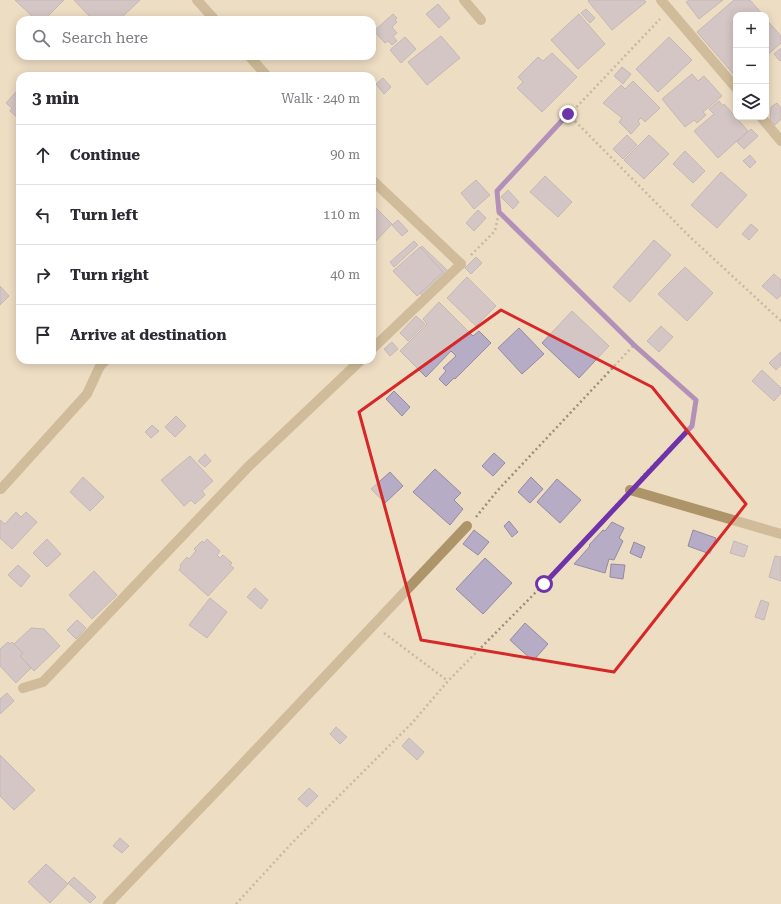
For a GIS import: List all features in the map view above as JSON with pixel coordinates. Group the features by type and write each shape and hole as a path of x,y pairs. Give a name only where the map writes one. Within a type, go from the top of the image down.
{"street":[{"path":"197,0 211,16"},
{"path":"464,0 481,20"},
{"path":"661,0 733,85"},
{"path":"253,60 263,72"},
{"path":"763,120 781,141"},
{"path":"376,184 461,264 376,345"},
{"path":"1,489 87,394 102,364"},
{"path":"23,688 43,682 249,466 357,364"},
{"path":"630,490 781,534"},
{"path":"108,904 467,526"}],"path":[{"path":"461,264 495,231 499,212 497,191 568,114 668,10"},
{"path":"568,114 689,236 781,322"},
{"path":"236,904 291,844 412,723 448,682 544,584 630,490 692,426 696,400 634,345 499,212"},
{"path":"381,630 448,682"}],"highlighted area":[{"path":"501,310 652,387 746,504 614,672 421,640 359,412"}],"building":[{"path":"15,0 64,0 48,16 32,16"},
{"path":"74,0 140,0 123,16 89,16"},
{"path":"644,0 646,2 612,30 588,1"},
{"path":"689,0 723,0 699,19 686,2"},
{"path":"734,0 750,0 760,12 733,12 733,74 697,32"},
{"path":"438,4 450,18 439,28 426,14"},
{"path":"586,9 595,18 590,23 581,13"},
{"path":"393,14 397,18 395,20 397,22 392,27 397,33 393,36 397,41 392,45 388,41 385,43 376,33 376,29"},
{"path":"579,14 605,44 578,69 551,40"},
{"path":"769,22 781,36 781,43 769,53"},
{"path":"441,36 460,58 427,85 408,62"},
{"path":"405,37 416,49 401,63 390,50"},
{"path":"669,37 692,60 658,92 636,69"},
{"path":"781,48 781,60 780,61 774,54"},
{"path":"552,53 577,77 542,112 517,88 523,82 518,77 538,57 543,61"},
{"path":"622,67 631,74 623,84 614,76"},
{"path":"692,74 698,81 704,76 722,96 703,112 706,115 697,123 694,120 685,127 662,99"},
{"path":"383,78 391,87 384,94 376,84"},
{"path":"633,81 660,108 645,122 641,118 638,121 640,124 631,134 619,122 622,118 603,103 621,85 625,89"},
{"path":"16,92 16,116 10,111 12,108 6,103"},
{"path":"719,101 723,106 724,104 733,114 733,120 738,120 748,131 718,158 694,131 714,114 709,109"},
{"path":"777,103 781,108 781,119 775,125 770,120 771,107"},
{"path":"751,129 758,136 744,149 737,142"},
{"path":"627,135 637,145 623,159 613,149"},
{"path":"649,135 669,154 644,179 624,160"},
{"path":"685,151 705,171 693,183 673,164"},
{"path":"750,155 756,162 750,168 743,161"},
{"path":"721,172 747,195 717,228 691,205"},
{"path":"545,176 572,202 558,217 530,192"},
{"path":"476,180 490,195 474,209 461,193"},
{"path":"508,190 519,202 513,209 501,197"},
{"path":"376,208 392,224 376,241"},
{"path":"478,210 486,218 474,231 466,223"},
{"path":"398,220 408,231 402,236 392,225"},
{"path":"751,224 758,230 749,240 742,234"},
{"path":"654,240 671,255 630,302 613,287"},
{"path":"414,241 418,245 394,267 390,262"},
{"path":"422,246 449,272 424,297 397,272"},
{"path":"420,247 443,272 417,296 393,271"},
{"path":"476,257 482,263 471,274 465,268"},
{"path":"685,267 713,293 687,321 658,294"},
{"path":"774,274 781,280 781,295 777,299 762,286"},
{"path":"467,277 496,306 476,326 447,298"},
{"path":"0,286 9,296 0,305"},
{"path":"439,302 473,336 479,331 491,343 446,386 439,379 446,371 443,368 456,356 451,351 426,377 400,351 427,324 423,319"},
{"path":"572,311 609,346 579,378 542,343"},
{"path":"416,316 425,324 408,341 400,333"},
{"path":"661,326 673,337 659,352 647,341"},
{"path":"519,328 544,354 522,374 498,348"},
{"path":"392,342 398,349 390,356 384,349"},
{"path":"781,352 781,365 776,370 769,363"},
{"path":"762,370 781,388 781,393 774,401 752,381"},
{"path":"394,391 410,407 402,416 386,399"},
{"path":"176,416 186,426 175,437 165,427"},
{"path":"152,425 159,431 151,438 145,432"},
{"path":"494,453 505,463 493,476 482,466"},
{"path":"205,454 211,461 205,467 198,461"},
{"path":"190,456 213,481 202,491 205,495 195,504 191,500 184,506 161,480"},
{"path":"435,469 461,493 454,500 463,509 450,525 413,492"},
{"path":"390,472 403,486 385,503 371,489"},
{"path":"83,477 104,497 90,511 70,492"},
{"path":"531,477 543,489 530,503 518,492"},
{"path":"557,479 581,500 560,523 537,502"},
{"path":"16,512 21,517 26,512 37,522 12,549 0,538 0,520 5,524"},
{"path":"509,521 518,532 512,537 504,526"},
{"path":"612,522 624,528 619,538 623,541 614,560 609,559 605,573 574,564 590,546 589,545 603,530 605,531"},
{"path":"474,530 489,542 478,555 463,544"},
{"path":"693,530 716,538 710,554 688,546"},
{"path":"47,539 61,554 47,567 33,553"},
{"path":"207,539 220,551 217,555 220,558 223,555 232,563 230,565 234,568 208,596 179,570 181,567 180,565 187,557 189,559 196,551 194,549 202,541 204,543"},
{"path":"734,541 748,546 744,557 730,553"},
{"path":"634,542 645,547 641,558 630,553"},
{"path":"775,556 781,557 781,581 769,577"},
{"path":"485,558 512,583 483,614 456,589"},
{"path":"611,564 625,565 623,579 610,577"},
{"path":"18,565 30,576 21,587 8,575"},
{"path":"94,571 117,595 92,619 69,595"},
{"path":"255,588 268,600 261,609 247,597"},
{"path":"210,598 227,612 207,638 189,625"},
{"path":"761,600 769,603 764,620 755,617"},
{"path":"77,620 86,628 76,639 67,630"},
{"path":"525,623 548,644 533,661 510,640"},
{"path":"31,628 44,629 60,646 34,671 20,656 23,653 14,644"},
{"path":"8,642 10,644 12,642 23,653 20,656 31,668 16,683 0,666 0,649"},
{"path":"7,693 14,701 0,714 0,699"},
{"path":"336,727 347,737 340,744 330,734"},
{"path":"409,738 424,752 417,760 402,746"},
{"path":"0,755 35,790 14,810 0,796"},
{"path":"309,788 318,796 307,807 298,799"},
{"path":"120,838 129,846 122,853 113,846"},
{"path":"46,864 68,884 50,903 28,882"},
{"path":"74,877 96,897 90,903 68,883"}],"route":[{"path":"544,584 630,490 692,426 696,400 634,345 499,212 497,191 568,114"}]}
